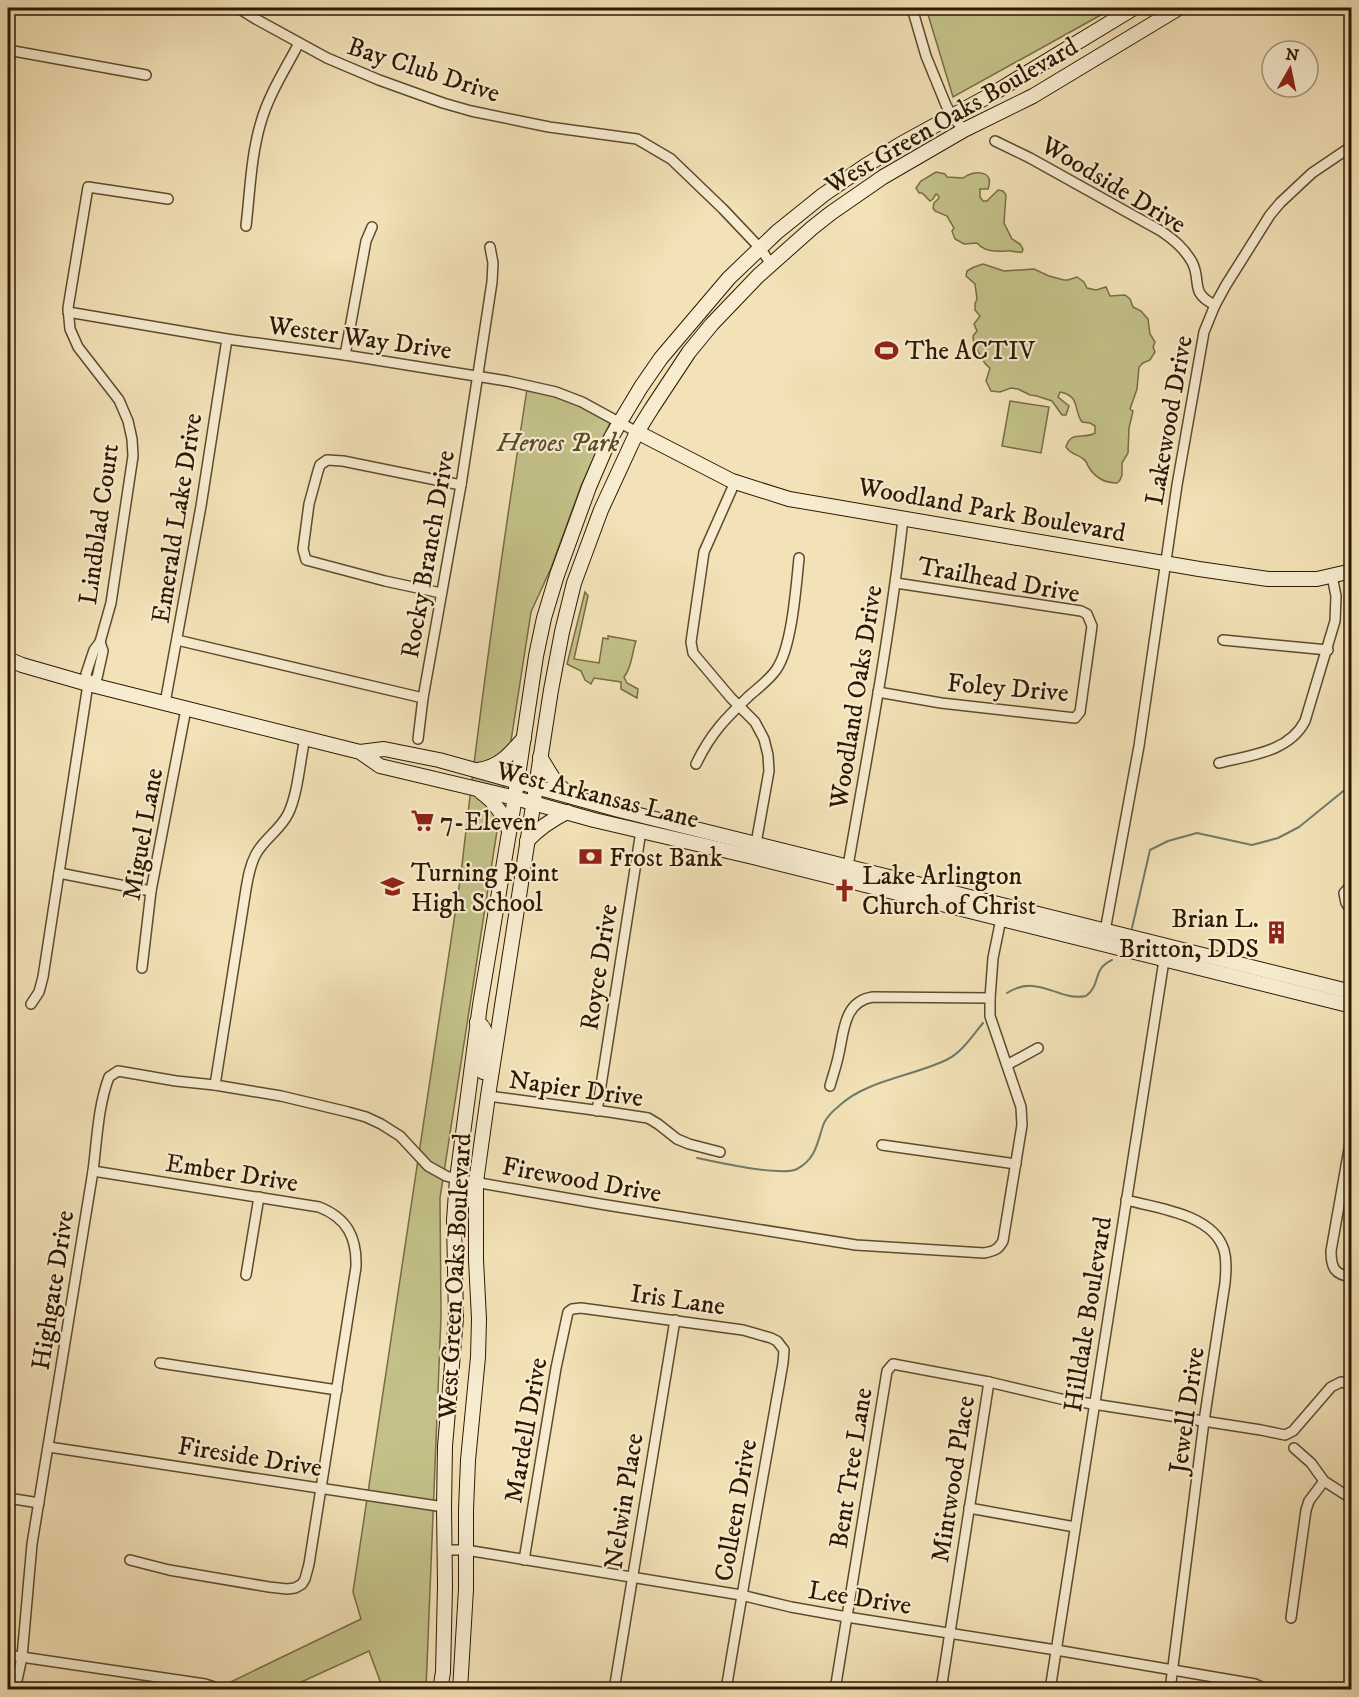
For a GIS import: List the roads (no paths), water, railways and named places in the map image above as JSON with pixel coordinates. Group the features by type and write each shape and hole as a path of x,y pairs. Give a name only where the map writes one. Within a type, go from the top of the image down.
{"main road":[{"path":"440,1689 445,1596 445,1446 456,1318 454,1220 457,1179 477,1022 515,798 536,656 557,575 589,487 607,444 641,387 673,342 729,278 760,248 823,195 865,166 994,93 1134,8"},
{"name":"West Green Oaks Boulevard","path":"460,1689 464,1629 468,1460 478,1357 476,1182 551,690 574,583 597,521 637,432 689,352 712,324 771,264 831,213 883,177 964,130 1033,96 1179,8"},
{"name":"Woodland Park Boulevard","path":"637,432 735,482 789,499 1268,579 1317,579 1352,571"},
{"path":"557,575 574,583"},
{"name":"West Arkansas Lane","path":"8,658 22,665 88,684 360,752 380,766 641,831 698,837"},
{"path":"476,770 500,763 524,738"},
{"name":"West Arkansas Lane","path":"360,752 384,749 439,760 535,788 572,796 698,837 754,850 848,866 1002,913 1165,953 1352,992"},
{"path":"540,757 556,783 572,796"},
{"path":"473,788 490,798 506,822 509,832"},
{"path":"527,841 551,819 567,812"},
{"name":"West Arkansas Lane","path":"754,850 850,882 1105,931 1165,953 1352,1006"},
{"path":"477,1022 485,1029 487,1037 482,1088 488,1096"}],"street":[{"name":"Bay Club Drive","path":"238,8 327,58 443,103 471,111 573,131 637,139 655,148 677,165 723,209 760,248 771,264"},
{"path":"912,8 926,56 946,105 964,130"},
{"path":"246,226 261,121 275,88 299,43"},
{"path":"8,50 146,75"},
{"name":"Woodside Drive","path":"995,141 1030,158 1161,231 1180,244 1193,264 1198,290 1204,300 1215,305"},
{"name":"Lakewood Drive","path":"1105,931 1139,746 1177,484 1204,332 1215,305 1280,203 1312,173 1352,146"},
{"name":"Lindblad Court","path":"31,1004 39,992 43,977 88,684 97,678 103,651 100,642 111,603 133,456 128,422 118,400 78,347 70,329 68,312 88,187 168,199"},
{"path":"345,355 366,241 372,227"},
{"name":"Rocky Branch Drive","path":"418,739 423,698 461,485 492,282 493,263 490,247"},
{"name":"Wester Way Drive","path":"68,312 227,339 477,376 556,392 582,402 637,432"},
{"name":"Emerald Lake Drive","path":"165,704 227,339"},
{"path":"441,593 306,560 303,549 309,504 318,471 324,461 343,461 461,485"},
{"path":"735,482 704,552 691,642 693,653 756,722 764,739 769,771 754,850"},
{"name":"Woodland Oaks Drive","path":"850,882 848,866 896,583 903,519"},
{"path":"696,764 713,733 776,671 784,654 796,591 799,558"},
{"path":"1220,763 1283,745 1300,730 1328,650 1335,621 1337,607 1332,576"},
{"name":"Trailhead Drive","path":"896,583 1081,611 1087,614 1092,626 1087,657"},
{"path":"177,640 423,698"},
{"path":"1223,640 1328,650"},
{"name":"Foley Drive","path":"878,692 941,703 1075,718 1080,712 1087,657"},
{"name":"Miguel Lane","path":"142,968 152,891 186,709"},
{"path":"215,1085 250,868 257,852 282,825 289,813 305,738"},
{"name":"Royce Drive","path":"597,1110 641,831"},
{"path":"59,873 152,891"},
{"path":"1352,884 1344,893 1346,903 1352,912"},
{"path":"882,1145 1016,1164 1022,1125 1021,1107 990,1016 993,958 1002,913"},
{"name":"Hilldale Boulevard","path":"1050,1689 1165,953"},
{"path":"830,1086 848,1014 861,1001 873,997 990,998"},
{"path":"1007,1065 1038,1048"},
{"name":"Firewood Drive","path":"109,1077 118,1071 215,1085 281,1096 366,1117 400,1136 428,1166 457,1179 856,1245 984,1253 995,1251 1003,1241 1016,1164"},
{"name":"Highgate Drive","path":"15,1689 22,1657 39,1503 103,1096 109,1077"},
{"name":"Napier Drive","path":"488,1096 648,1118 676,1139 720,1152"},
{"path":"1352,1132 1331,1251 1331,1263 1335,1270 1339,1274 1352,1277"},
{"name":"Ember Drive","path":"93,1171 319,1207 332,1212 344,1222 356,1251 356,1267 337,1390"},
{"path":"246,1275 259,1197"},
{"name":"Jewell Drive","path":"1126,1200 1178,1213 1199,1221 1218,1237 1224,1249 1226,1262 1170,1689"},
{"name":"Iris Lane","path":"572,1309 609,1311 743,1330 777,1341"},
{"name":"Mardell Drive","path":"524,1560 564,1329 568,1312 572,1309"},
{"name":"Nelwin Place","path":"614,1689 675,1320"},
{"name":"Colleen Drive","path":"726,1689 783,1363 784,1350 777,1341"},
{"path":"130,1560 169,1570 269,1587 295,1588 302,1584 309,1564 337,1390 160,1363"},
{"name":"Bent Tree Lane","path":"835,1689 887,1371 896,1364 989,1382"},
{"path":"989,1382 1061,1399 1285,1435 1293,1431 1331,1387 1341,1382 1352,1384"},
{"name":"Mintwood Place","path":"941,1689 989,1382"},
{"name":"Fireside Drive","path":"49,1447 444,1507"},
{"path":"1294,1448 1311,1463 1324,1481 1352,1499"},
{"path":"1291,1617 1306,1510 1309,1501 1324,1481"},
{"path":"8,1498 39,1503"},
{"path":"969,1509 1075,1527"},
{"name":"Lee Drive","path":"445,1550 466,1550 741,1595 847,1617 1056,1650 1254,1684 1268,1689"},
{"path":"8,1655 206,1684 224,1689"}],"waterway":[{"path":"1132,928 1150,850 1168,841 1197,833 1252,845 1278,838 1299,827 1352,784"},
{"path":"1007,993 1029,986 1076,997 1086,996 1094,987 1101,968 1112,960"},
{"path":"697,1158 764,1170 797,1169 804,1165 812,1155 827,1118 850,1097 877,1084 948,1059 963,1048 983,1023"}],"place":[{"name":"The ACTIV","path":"887,350"},
{"name":"7-Eleven","path":"422,821"},
{"name":"Frost Bank","path":"591,857"},
{"name":"Turning Point High School","path":"393,887"},
{"name":"Lake Arlington Church of Christ","path":"844,890"},
{"name":"Brian L. Britton, DDS","path":"1277,933"}],"park label":[{"name":"Heroes Park","path":"558,442"}]}
